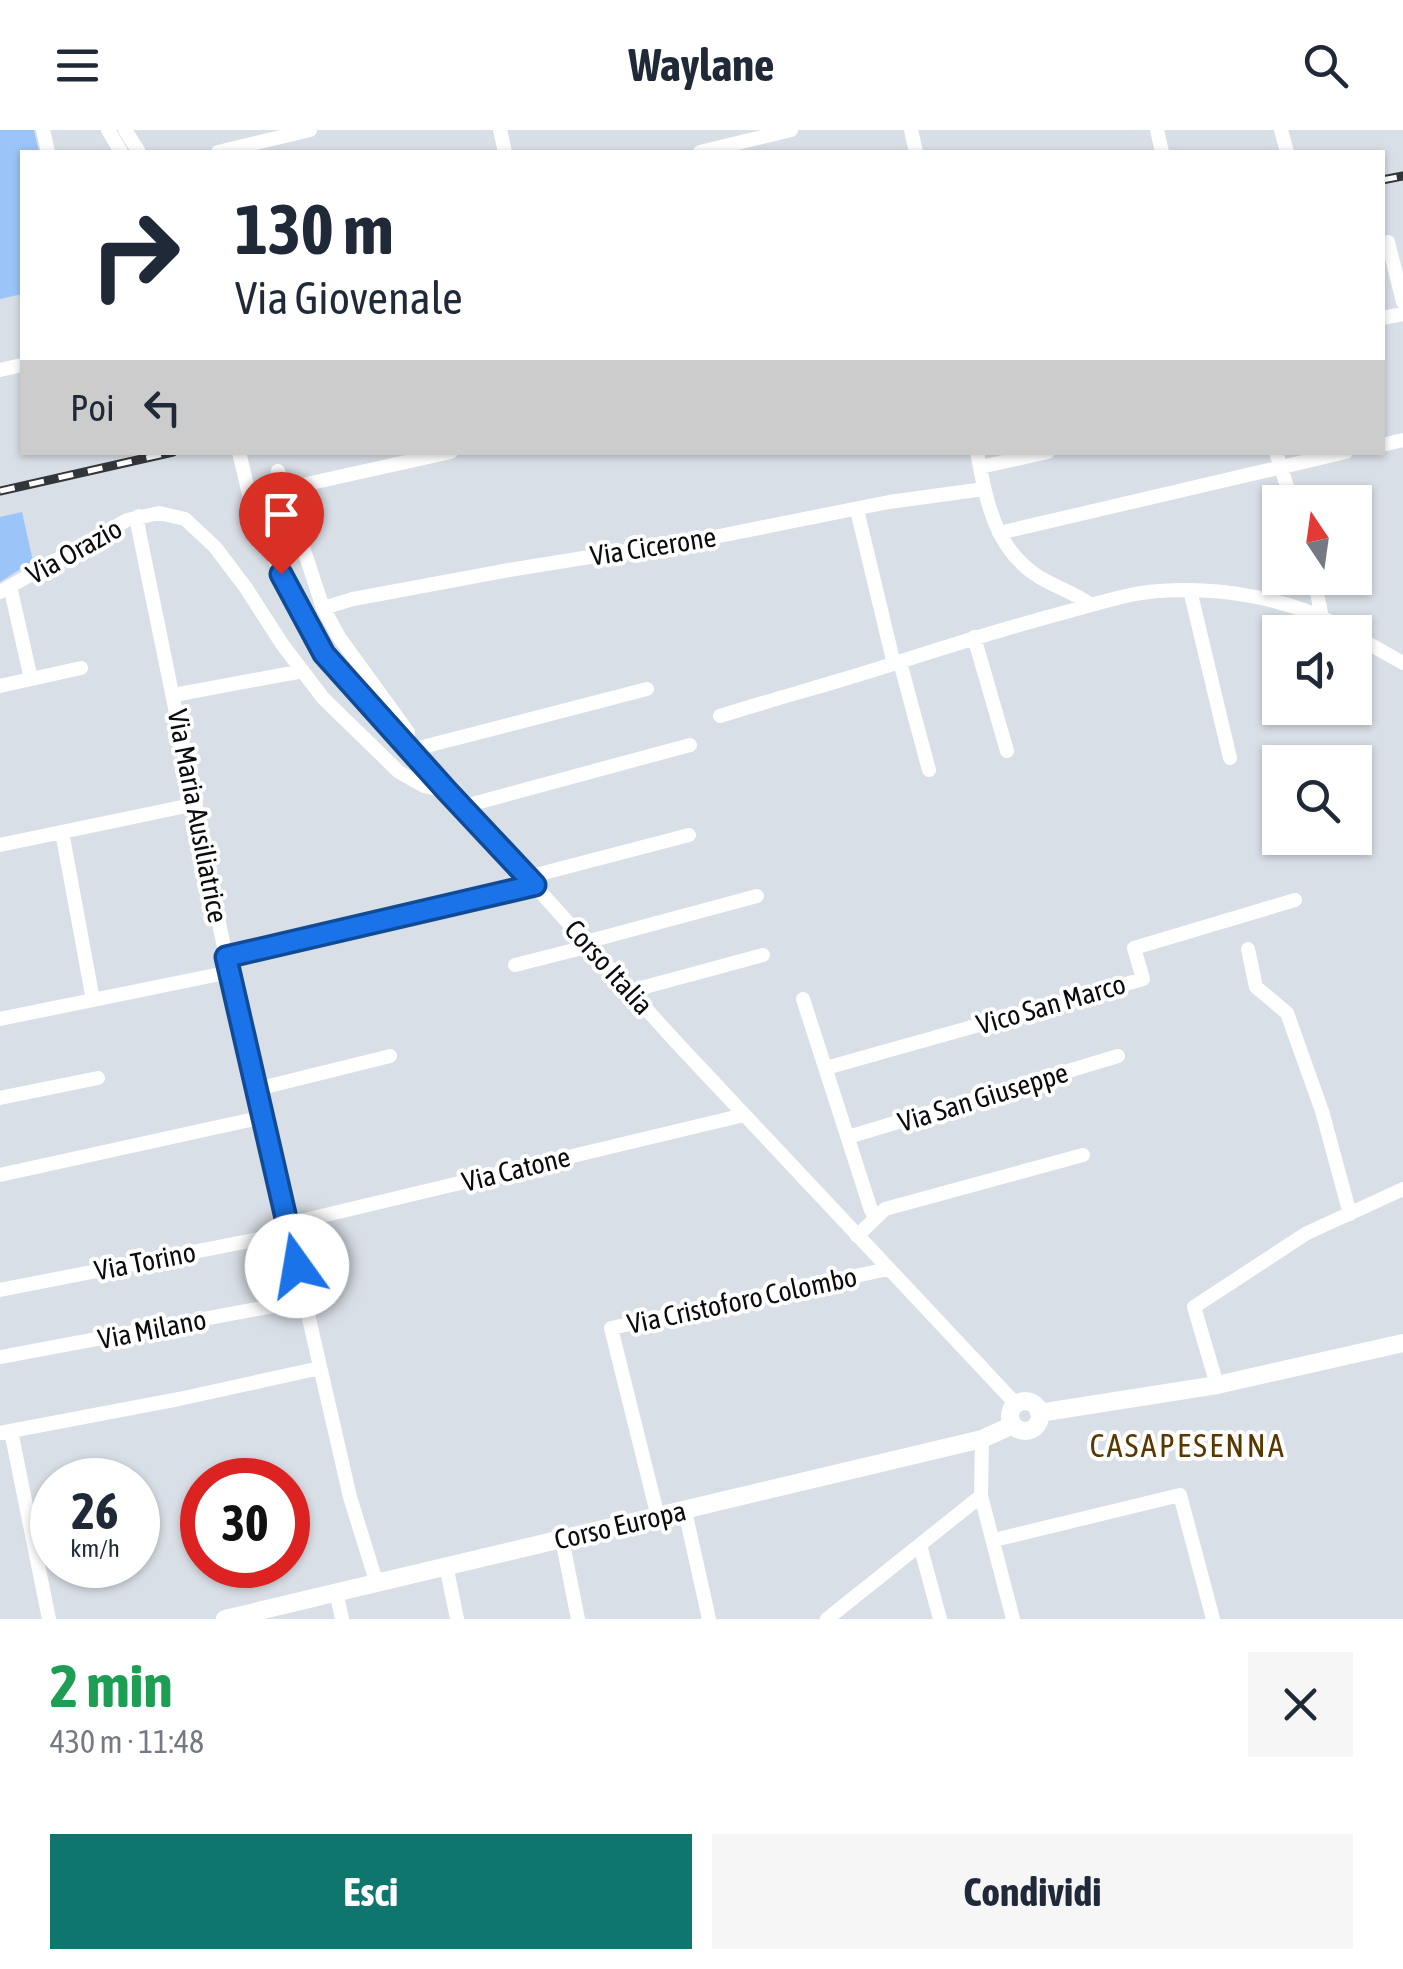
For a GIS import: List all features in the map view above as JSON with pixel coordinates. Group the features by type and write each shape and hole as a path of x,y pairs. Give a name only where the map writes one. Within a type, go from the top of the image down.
{"street":[{"path":"226,150 310,130"},
{"path":"708,150 791,130"},
{"path":"1393,246 1403,302"},
{"name":"Corso Italia","path":"239,455 250,498 281,574 324,654 630,991 1016,1404"},
{"path":"284,489 437,455"},
{"path":"1022,455 978,460 998,533 1033,573 1091,605"},
{"path":"998,533 1278,460 1320,455"},
{"path":"1278,460 1286,485"},
{"path":"278,471 322,608 408,732 409,748 648,688"},
{"name":"Via Cicerone","path":"322,608 353,598 508,570 714,537 889,502 984,489"},
{"path":"857,510 929,770"},
{"name":"Via Orazio","path":"5,589 138,516 159,512 186,519 215,547 323,698 399,772 424,786 447,791"},
{"name":"Via Maria Ausiliatrice","path":"138,516 256,1090 350,1497 376,1581"},
{"path":"5,589 31,679"},
{"path":"1190,590 1230,758"},
{"path":"720,716 974,637 1155,591 1236,594 1313,615"},
{"path":"974,637 1006,751"},
{"path":"1372,645 1403,663"},
{"path":"0,686 80,668"},
{"path":"174,695 303,671"},
{"path":"462,807 690,745"},
{"path":"0,845 196,804"},
{"path":"62,832 93,1000"},
{"path":"0,1019 93,1000 228,964 688,834"},
{"path":"516,965 757,896"},
{"name":"Vico San Marco","path":"826,1068 1143,978 1134,948 1295,900"},
{"path":"1248,949 1256,987 1286,1013 1322,1111 1350,1214"},
{"path":"630,991 763,955"},
{"path":"803,999 876,1218"},
{"path":"256,1090 390,1056"},
{"name":"Via San Giuseppe","path":"848,1137 1118,1056"},
{"path":"0,1098 98,1078"},
{"name":"Via Catone","path":"288,1229 744,1114"},
{"path":"0,1175 263,1117"},
{"path":"858,1236 885,1209 1083,1155"},
{"path":"1217,1385 1194,1307 1307,1233 1403,1190"},
{"name":"Via Torino","path":"0,1290 288,1229"},
{"name":"Via Cristoforo Colombo","path":"658,1517 611,1328 888,1270"},
{"name":"Via Milano","path":"0,1357 304,1300"},
{"path":"1040,1413 1217,1385 1403,1343"},
{"path":"49,1619 6,1432 320,1368"},
{"path":"1030,1402 1040,1413 1038,1423 1030,1430 1012,1425 1010,1412 1016,1404 1030,1402"},
{"name":"Corso Europa","path":"224,1619 280,1612 336,1591 982,1439 1012,1425"},
{"path":"982,1439 981,1496 1013,1619"},
{"path":"994,1540 1180,1495 1212,1617 1193,1619"},
{"path":"827,1619 981,1496"},
{"path":"685,1511 709,1619"},
{"path":"562,1538 578,1619"},
{"path":"920,1545 940,1619"},
{"path":"446,1565 457,1619"},
{"path":"336,1591 342,1619"}],"shaded area":[{"path":"0,130 34,130 39,150 20,150 20,294 0,299"},
{"path":"22,512 33,561 0,582 0,517"}],"railway":[{"path":"1385,179 1403,176"},
{"path":"0,491 160,455"}],"district":[{"name":"CASAPESENNA","path":"1188,1445"}],"route":[{"path":"281,574 324,654 535,885 226,957 297,1266"}]}
